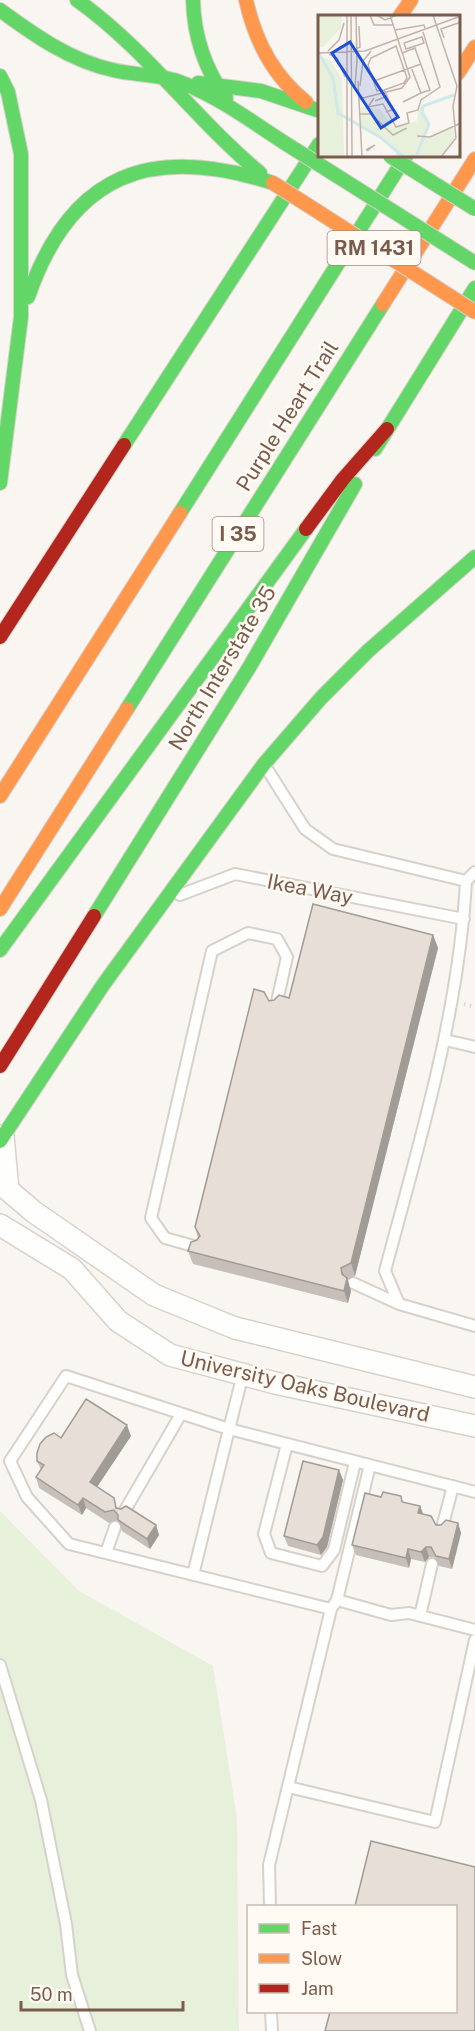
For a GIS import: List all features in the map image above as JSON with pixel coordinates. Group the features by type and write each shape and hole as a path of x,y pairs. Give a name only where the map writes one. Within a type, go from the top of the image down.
{"main road":[{"name":"RM 1431","path":"77,0 124,34 167,77 212,133 273,183 475,312"},
{"path":"193,0 193,20 204,63 216,86 249,120"},
{"path":"246,0 248,13 272,66 296,95 318,111"},
{"path":"401,15 411,0"},
{"name":"RM 1431","path":"0,10 54,46 83,61 110,70 167,77 231,108 475,262"},
{"path":"460,71 475,47"},
{"path":"0,76 8,92 21,154 21,317 0,483"},
{"path":"167,77 261,91 318,111"},
{"path":"0,637 318,146"},
{"path":"393,158 475,209"},
{"name":"Purple Heart Trail","path":"0,796 405,158"},
{"name":"Purple Heart Trail","path":"0,909 475,159"},
{"path":"21,317 41,261 60,229 88,198 120,178 158,166 192,164 246,173 273,183"},
{"name":"North Interstate 35","path":"0,1066 250,666 387,429 475,288"},
{"path":"0,950 344,479 387,429"},
{"path":"2,1138 103,986 264,764 321,698 368,651 475,557"}],"street":[{"name":"University Oaks Boulevard","path":"2,1138 8,1190 34,1212 154,1295 235,1328 475,1387"},
{"name":"University Oaks Boulevard","path":"0,1225 72,1269 118,1321 170,1355 243,1374 475,1426"}],"lane":[{"path":"264,764 304,829 333,849 466,881"},
{"path":"399,1304 385,1271 445,1040 464,919 466,881 475,872"},
{"name":"Ikea Way","path":"161,904 206,883 236,874 464,919"},
{"path":"197,1247 165,1238 151,1218 212,951 248,933 277,939 287,957 276,1006"},
{"path":"445,1040 475,1047"},
{"path":"353,1283 399,1304 475,1326"},
{"path":"193,1575 243,1374"},
{"path":"475,1492 229,1429 66,1376 10,1461 27,1497 69,1544 193,1575 391,1615 420,1616 475,1630"},
{"path":"124,1512 181,1414"},
{"path":"287,1444 264,1534 271,1553 322,1566 334,1550 355,1462"},
{"path":"270,1905 269,1865 370,1465"},
{"path":"441,1528 453,1486"},
{"path":"106,1553 115,1527"},
{"path":"420,1616 432,1564"},
{"path":"288,1787 435,1822 475,1640"},
{"path":"0,1665 41,1800 66,1924 72,1975 90,2031"},
{"path":"271,2013 272,2031"}],"green space":[{"path":"0,1511 79,1591 213,1666 237,1818 239,2031 0,2031"}],"building":[{"path":"313,904 433,935 351,1263 341,1268 342,1274 347,1278 344,1291 188,1251 191,1242 200,1236 195,1227 254,989 264,992 269,1001 279,995 289,998"},
{"path":"86,1399 127,1425 90,1482 114,1498 116,1508 121,1509 126,1506 156,1525 147,1539 118,1520 118,1515 114,1510 105,1512 83,1498 78,1505 36,1477 44,1465 37,1461 40,1444 54,1433 61,1438"},
{"path":"303,1461 339,1470 323,1537 317,1545 284,1536"},
{"path":"383,1492 401,1496 402,1502 420,1506 418,1513 431,1516 436,1525 441,1525 446,1520 458,1523 449,1559 436,1556 431,1547 426,1547 421,1552 408,1549 406,1558 352,1545 365,1493 381,1497"},
{"path":"371,1841 475,1867 475,2031 325,2031 330,2013 457,2013 457,1905 355,1905"}],"traffic: fast":[{"path":"77,0 126,40 236,152 260,173"},
{"path":"193,0 195,27 206,64 226,98"},
{"path":"0,10 40,38 82,60 122,72 168,78 200,91 228,106 296,150"},
{"path":"0,76 8,92 21,154 21,317 0,483"},
{"path":"198,83 261,91 317,110"},
{"path":"124,445 318,146"},
{"path":"296,150 475,263"},
{"path":"393,158 475,209"},
{"path":"180,513 405,158"},
{"path":"28,297 46,255 67,221 93,196 121,178 154,169 190,167 229,172 273,183"},
{"path":"375,449 475,288"},
{"path":"127,709 383,304"},
{"path":"94,916 250,666 355,484"},
{"path":"0,950 306,529"},
{"path":"0,1141 103,985 264,764 321,698 368,651 475,557"}],"traffic: slow":[{"path":"246,0 255,30 267,57 284,81 306,102"},
{"path":"401,15 411,0"},
{"path":"460,70 475,47"},
{"path":"383,304 475,159"},
{"path":"273,183 475,312"},
{"path":"0,796 180,513"},
{"path":"0,909 127,709"}],"traffic: jam":[{"path":"306,529 343,479 387,429"},
{"path":"0,637 124,445"},
{"path":"0,1066 94,916"}]}
